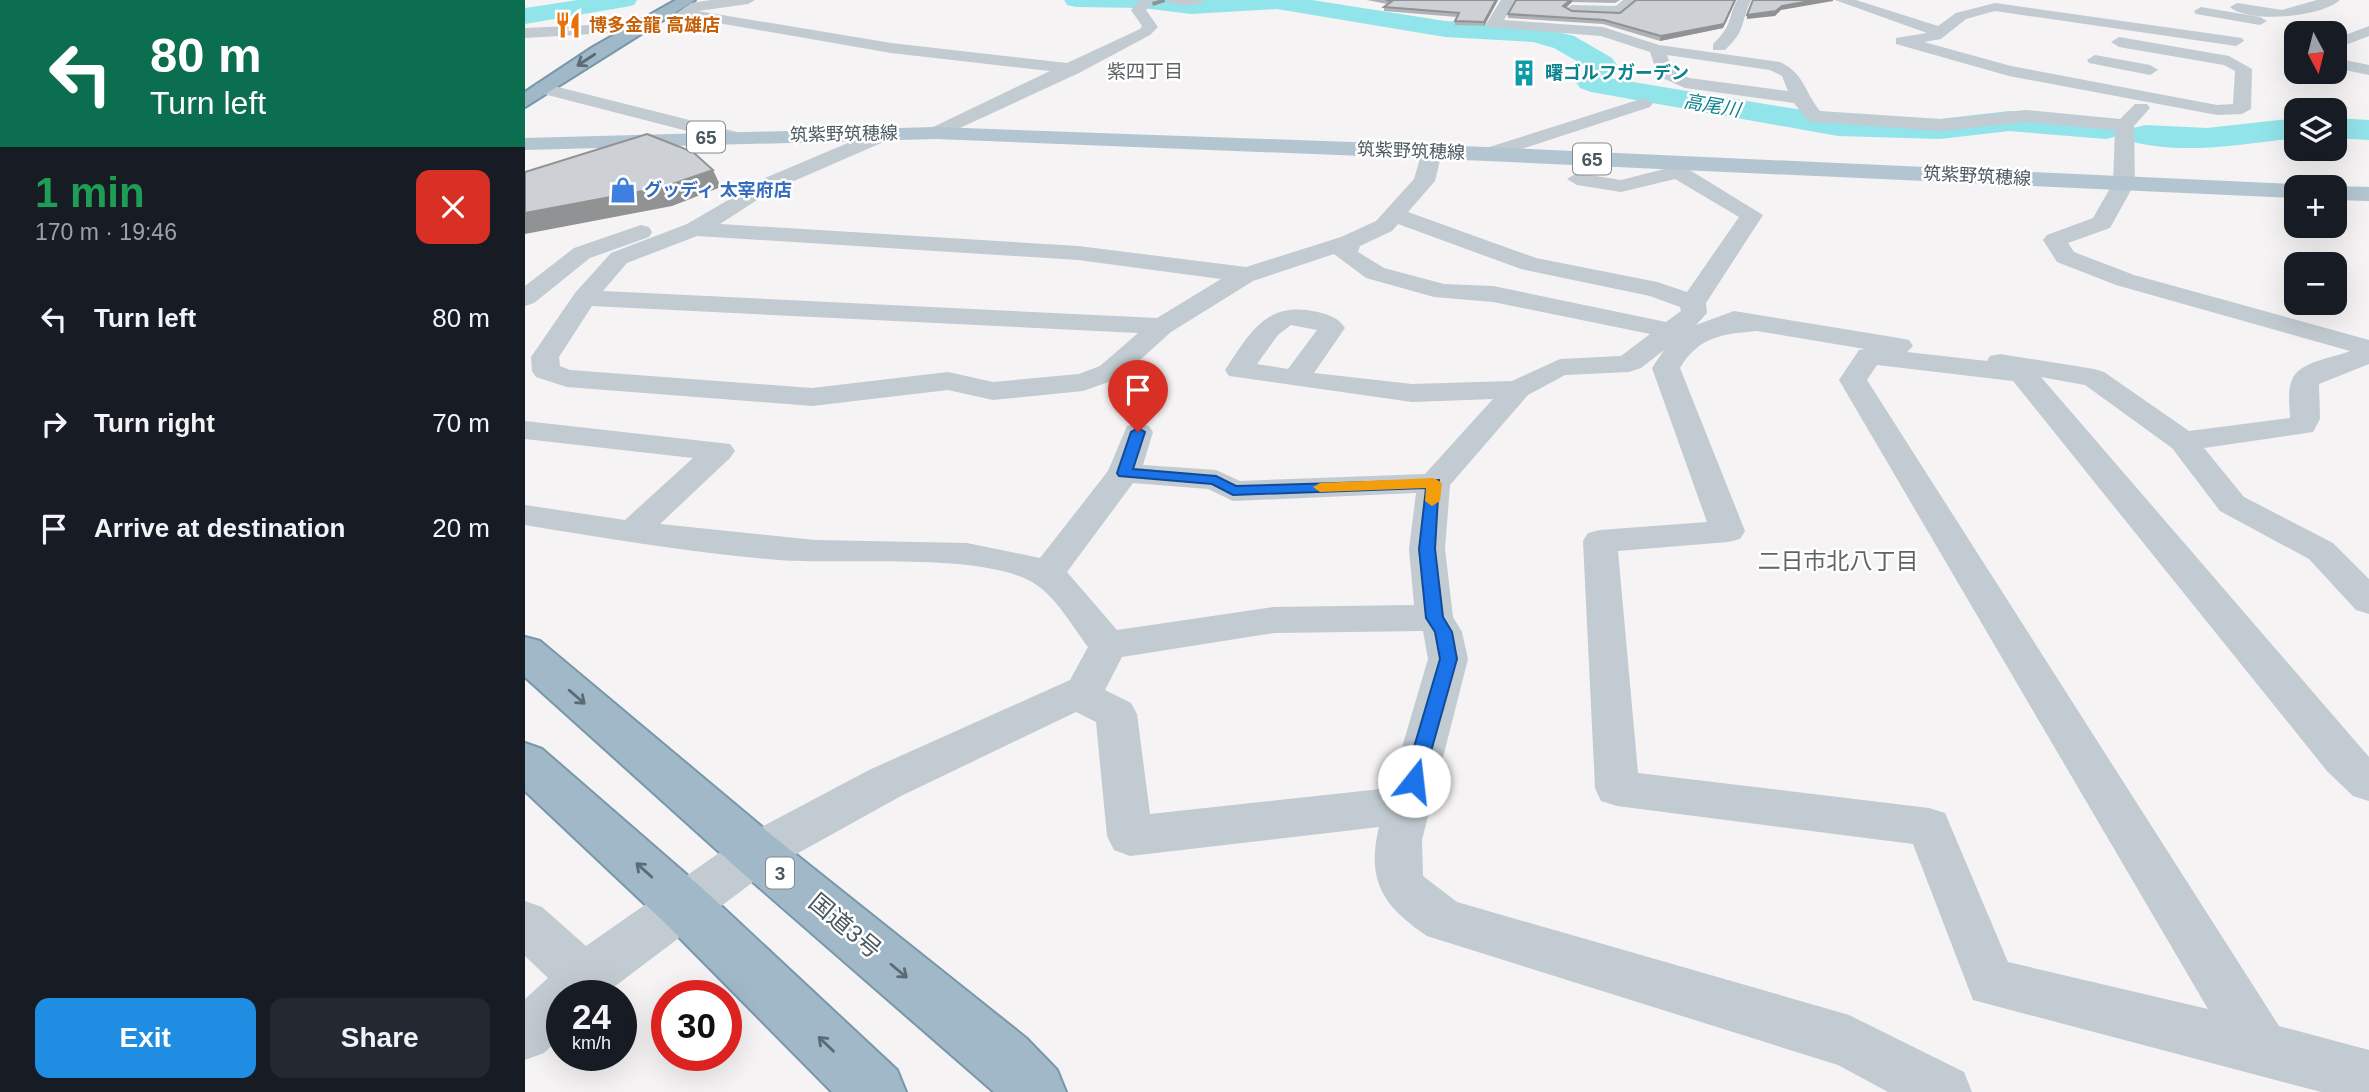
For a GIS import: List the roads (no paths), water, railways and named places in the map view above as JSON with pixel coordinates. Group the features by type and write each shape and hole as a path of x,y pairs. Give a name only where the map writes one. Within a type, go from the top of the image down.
{"highway":[{"path":"560,55 660,0"},
{"path":"525,101 638,28 687,0"},
{"name":"国道3号","path":"525,652 756,853 1005,1059 1035,1092"},
{"path":"525,762 683,905 875,1092"}],"main road":[{"name":"筑紫野筑穂線","path":"525,144 730,136 936,133 1487,153 1678,167 2284,190"},
{"path":"2347,193 2369,194"}],"street":[{"path":"748,0 696,6 684,13 891,48 1073,69"},
{"path":"936,133 1145,32 1150,27 1138,10 1149,0"},
{"path":"1173,0 1198,0"},
{"path":"1555,8 1620,11 1631,0"},
{"path":"1714,51 1735,32 1737,15 1744,0"},
{"path":"1842,0 1940,32"},
{"path":"2212,0 2282,14 2333,0"},
{"path":"2252,0 2291,0"},
{"path":"1528,7 1505,3 1494,24 1603,32 1662,46 1714,51 1754,62 1789,73 1800,98 1814,116 1941,125 2026,116 2125,125"},
{"path":"2119,42 2229,61 2244,69 2237,86 2242,109 2217,110 2009,71 1902,41 1936,37 1961,16 1997,3 2144,19 2236,41"},
{"path":"2182,8 2260,21"},
{"path":"2073,82 2144,19"},
{"path":"525,33 638,28"},
{"path":"2347,39 2369,31"},
{"path":"1662,46 1664,72 1685,83 1800,98"},
{"path":"1754,62 1770,50"},
{"path":"2095,60 2162,73"},
{"path":"2347,65 2369,70"},
{"path":"542,88 730,136"},
{"path":"2150,97 2125,125 2124,183 2102,223 2055,240 2066,257 2125,279 2369,350"},
{"path":"1487,153 1644,103"},
{"path":"526,298 582,253 762,190 888,133"},
{"path":"762,190 695,229 619,258 584,298 545,357 546,371 568,378 812,397 948,381 993,391 1083,382 1110,372 1125,362 1163,326 1247,275 1349,242 1384,226 1424,181 1432,152"},
{"path":"1577,179 1621,186 1678,167 1752,215 1694,308 1631,362 1619,366 1560,367 1518,389 1434,483 1427,549 1434,618 1443,632 1448,659 1399,840 1399,874 1403,887 1414,900 1444,920 1849,1042 1915,1085"},
{"path":"1396,215 1530,264 1657,290 1694,308 1756,323 2019,370 2342,760 2369,783"},
{"path":"695,229 1077,253 1247,275"},
{"path":"1349,242 1346,254 1375,273 1443,292 1493,294 1668,330"},
{"path":"584,298 1163,326"},
{"path":"1756,323 1701,330 1674,352 1665,368 1728,531 1600,541 1617,788 1929,827 1990,983 2262,1048 2369,1078"},
{"path":"2183,441 2302,426 2305,419 2305,381 2325,368 2354,362 2369,350"},
{"path":"2262,1048 1853,380 1869,356 2094,378 2183,441 2232,504 2321,551 2369,601"},
{"path":"1295,379 1412,393 1518,389"},
{"path":"525,430 719,451 633,531"},
{"path":"1047,574 1125,473 1138,432"},
{"path":"1125,473 1216,480 1233,491 1434,483"},
{"path":"525,516 814,551 909,552 1008,560 1047,574 1108,645"},
{"path":"1108,645 1274,620 1434,618"},
{"path":"585,980 756,853 885,783 1085,690 1108,645"},
{"path":"1078,694 1116,715 1131,836 1407,805"},
{"path":"525,923 564,980"},
{"path":"525,1034 546,1014"}],"waterway":[{"name":"高尾川","path":"525,16 625,0"},
{"name":"高尾川","path":"1076,0 1138,1"},
{"name":"高尾川","path":"1151,3 1191,6 1277,2 1445,29 1534,34 1564,42 1602,64 1604,68 1591,78 1591,82 1602,86 1838,126 1940,129 2009,121 2106,129"},
{"name":"高尾川","path":"2145,135 2207,138 2284,129"},
{"name":"高尾川","path":"2347,129 2369,130"}],"place":[{"name":"博多金龍 高雄店","path":"568,25"},
{"name":"曙ゴルフガーデン","path":"1524,73"},
{"name":"グッディ 太宰府店","path":"623,190"}],"district":[{"name":"紫四丁目","path":"1145,71"},
{"name":"二日市北八丁目","path":"1838,561"}]}
